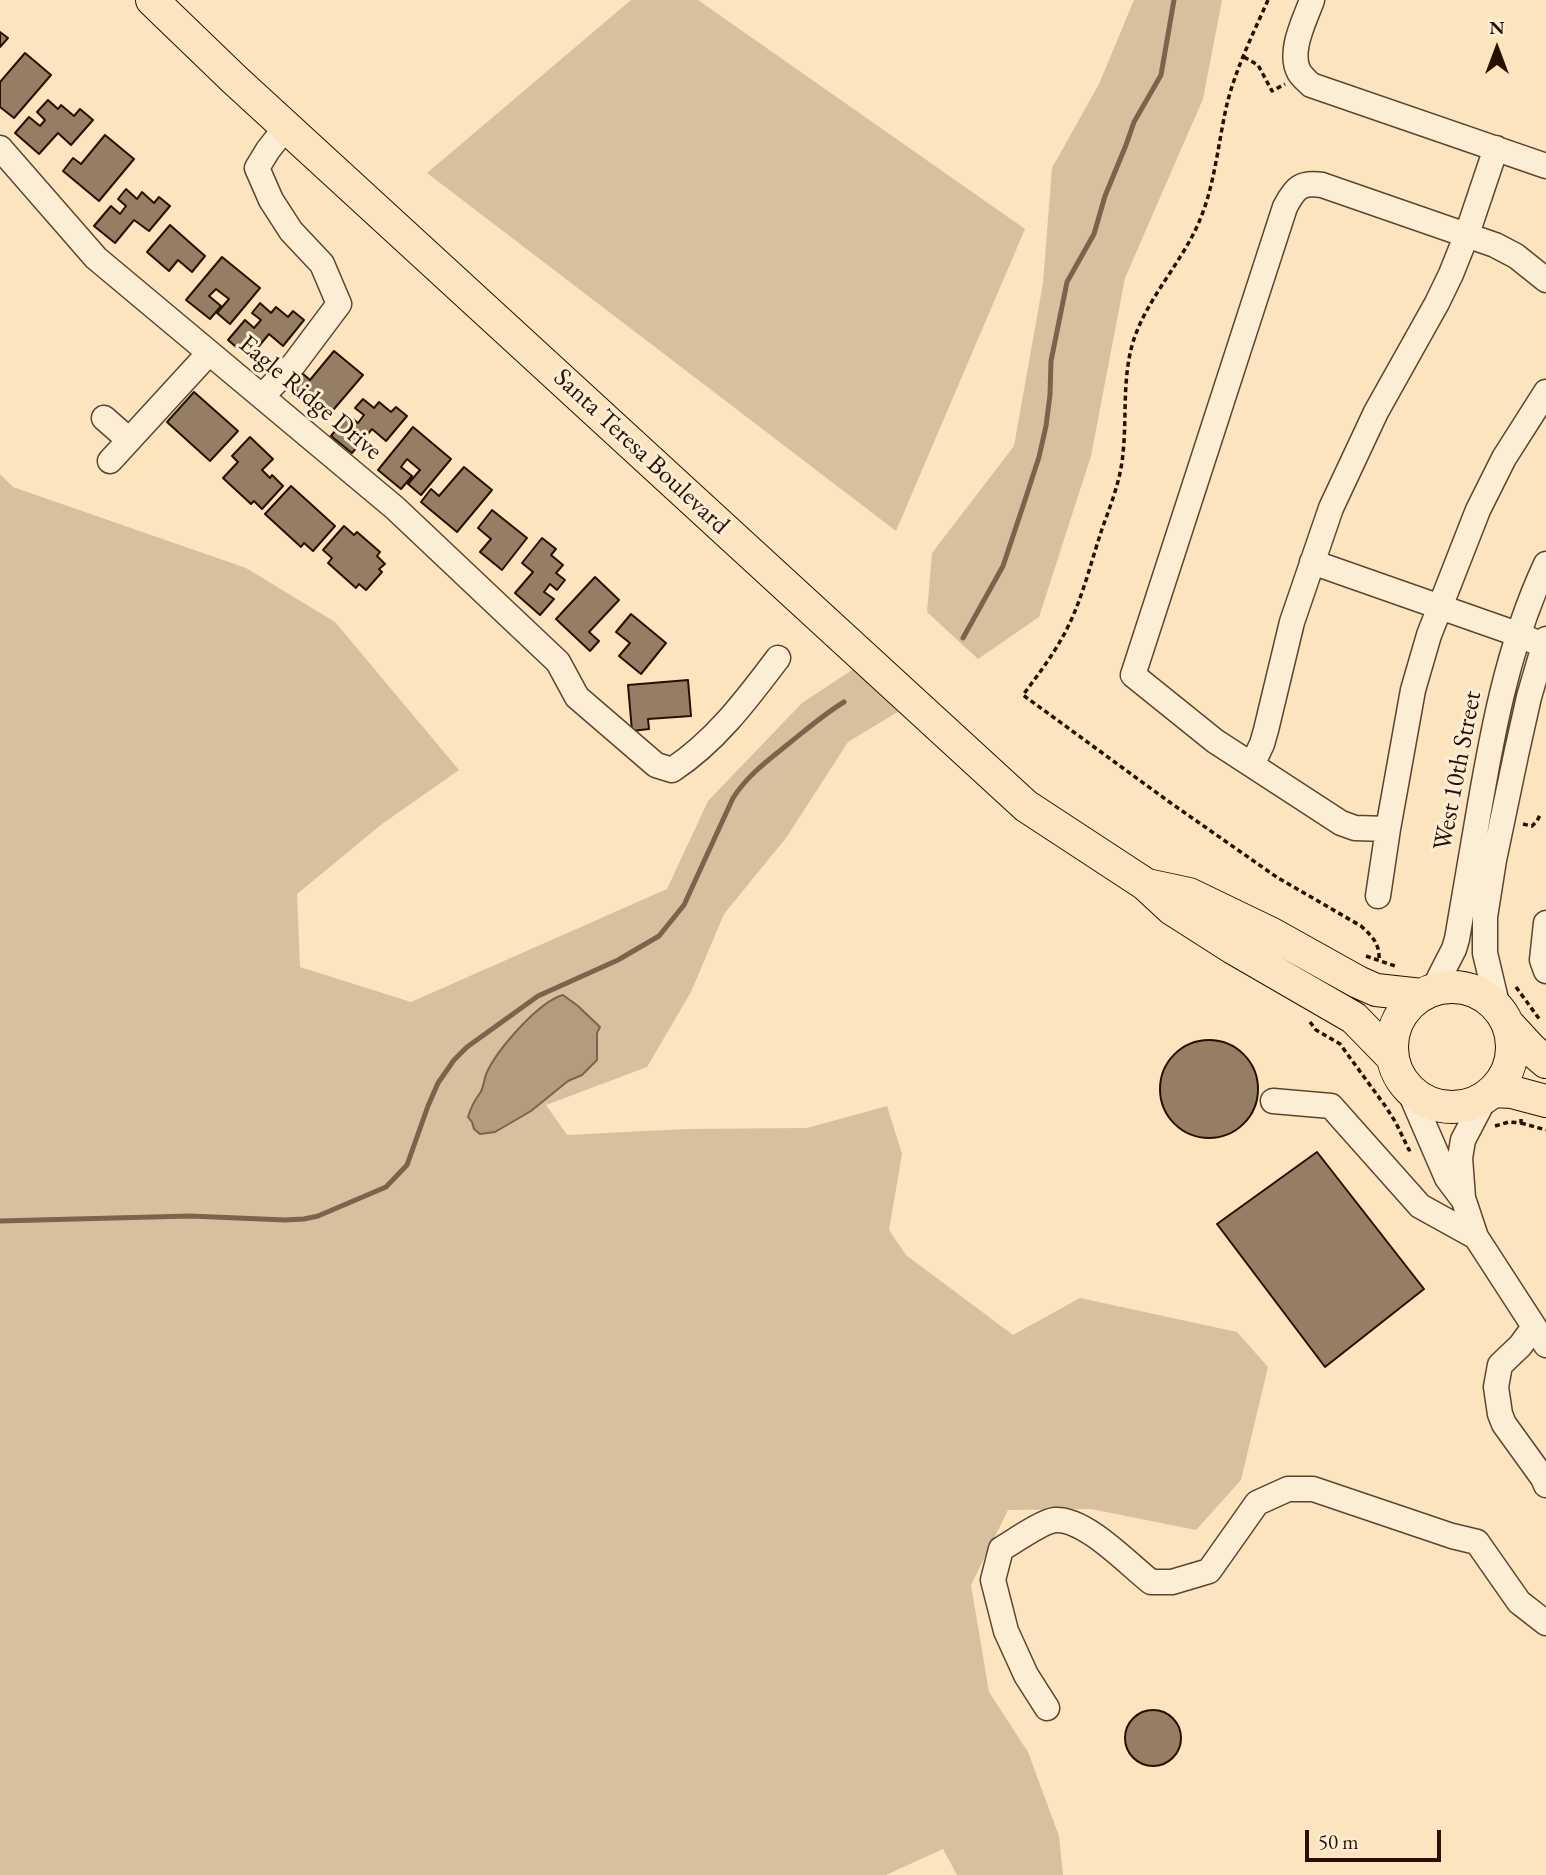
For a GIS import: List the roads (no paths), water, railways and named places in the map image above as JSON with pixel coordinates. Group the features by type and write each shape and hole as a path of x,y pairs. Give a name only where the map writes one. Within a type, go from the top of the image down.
{"main road":[{"name":"Santa Teresa Boulevard","path":"152,0 235,80 1026,806 1145,884 1172,909 1353,1018 1393,1058"},
{"name":"Santa Teresa Boulevard","path":"1145,884 1189,894 1272,934 1376,990 1428,992"},
{"path":"1506,1004 1513,1046 1511,1060 1506,1074 1489,1094 1469,1105 1456,1107 1430,1103 1408,1088 1393,1058 1396,1027 1406,1008 1428,992 1444,988 1468,989 1506,1004 1532,1050 1546,1062"},
{"path":"1489,1094 1512,1092 1534,1107"}],"street":[{"path":"1312,0 1296,53 1296,64 1301,75 1311,85 1546,166"},
{"path":"261,396 294,363 339,304 322,264 291,230 271,200 257,168 286,127"},
{"name":"Eagle Ridge Drive","path":"0,148 96,258 395,508 558,662 577,697 656,765 672,769 690,758 735,714 778,658"},
{"path":"1252,765 1262,744 1292,622 1331,508 1376,412 1437,303 1467,234 1496,148"},
{"path":"1388,829 1355,828 1341,823 1215,741 1133,676 1284,207 1292,194 1309,183 1322,185 1467,234 1516,256 1546,281"},
{"path":"110,461 209,353"},
{"path":"1378,896 1413,690 1440,607 1478,510 1504,458 1546,392"},
{"path":"103,418 129,440"},
{"path":"1312,562 1545,643"},
{"name":"West 10th Street","path":"1428,992 1454,949 1457,939 1489,750 1503,691 1546,564"},
{"name":"West 10th Street","path":"1506,1004 1485,953 1485,917 1516,755 1545,643"},
{"path":"1544,965 1546,923"},
{"path":"1408,1088 1447,1178 1463,1198"},
{"path":"1489,1094 1463,1140 1460,1158 1463,1198 1476,1237 1540,1336 1520,1346 1500,1365 1496,1387 1504,1424 1544,1478 1546,1485"},
{"path":"1273,1101 1331,1106 1420,1206 1476,1237"},
{"path":"1047,1708 1026,1675 1006,1631 993,1580 1001,1549 1053,1520 1078,1524 1097,1536 1151,1582 1172,1582 1209,1571 1257,1503 1288,1489 1313,1489 1477,1542 1518,1602 1546,1623"}],"waterway":[{"path":"963,638 1003,566 1025,500 1046,426 1051,361 1067,282 1094,234 1105,196 1134,122 1161,75 1174,0"},
{"path":"0,1221 190,1216 304,1219 318,1216 386,1187 407,1165 438,1083 454,1060 467,1047 538,996 618,960 659,936 684,905 739,790 765,763 844,702"}]}
